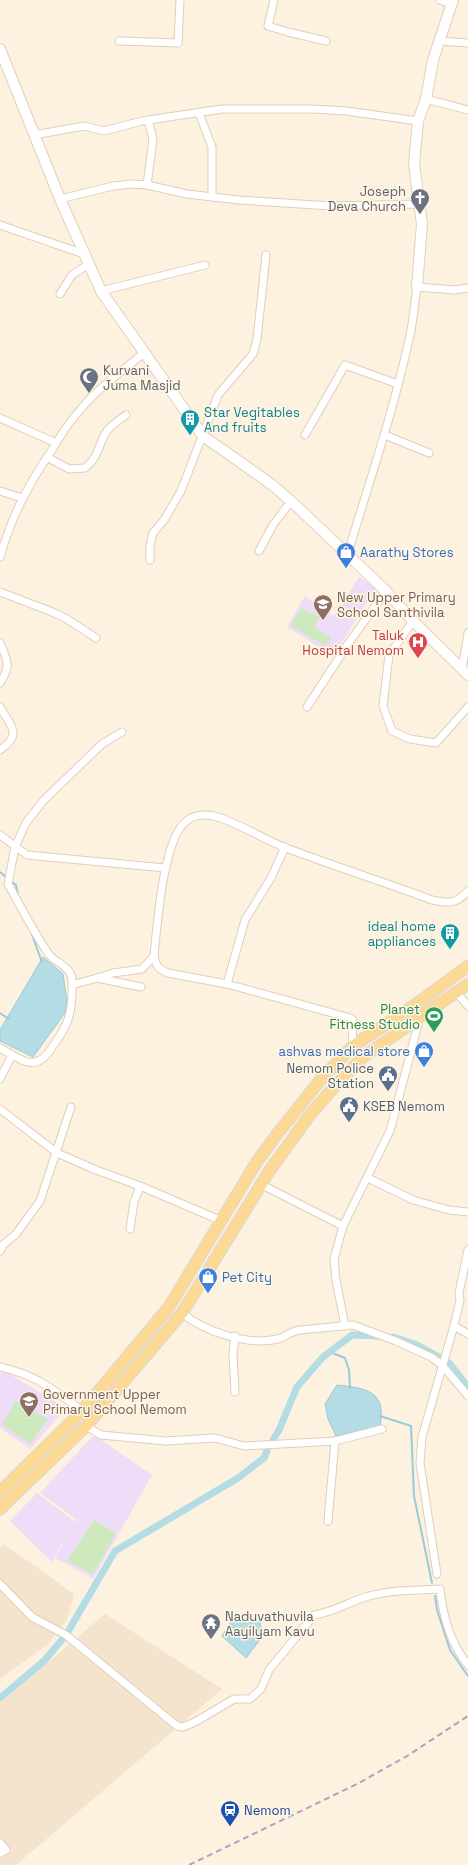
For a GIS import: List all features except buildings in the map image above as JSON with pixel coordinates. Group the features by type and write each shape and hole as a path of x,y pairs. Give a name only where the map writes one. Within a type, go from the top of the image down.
{"main road":[{"path":"0,1492 82,1411 169,1306 256,1163 322,1078 353,1046 415,1005 468,966"},
{"path":"0,1509 86,1426 182,1313 260,1184 309,1116 349,1071 363,1057 468,984"},
{"path":"415,1005 420,1017"}],"street":[{"path":"119,42 178,43 180,0"},
{"path":"274,0 268,26 326,41"},
{"path":"347,556 378,452 385,435 409,343 417,287 422,224 421,204 414,164 418,121 426,99 433,60 452,2 440,0"},
{"path":"440,41 468,43"},
{"path":"0,49 2,62 101,291 203,436 271,484 290,501 386,591 413,622 465,672"},
{"path":"426,99 468,110"},
{"path":"34,135 84,126 104,131 148,120 222,109 312,109 346,111 418,121"},
{"path":"199,113 212,147 212,197"},
{"path":"147,185 153,139 148,120"},
{"path":"60,198 113,186 132,184 147,185 187,194 212,197 331,206 421,204"},
{"path":"0,225 84,254"},
{"path":"150,560 150,546 153,533 164,520 181,492 218,395 253,354 257,339 266,255"},
{"path":"60,294 72,276 89,264"},
{"path":"101,291 205,265"},
{"path":"417,287 455,290 468,288"},
{"path":"0,557 2,547 22,498 56,443 80,410 97,392 144,353"},
{"path":"305,435 345,365 398,384"},
{"path":"47,457 69,469 85,468 97,455 105,433 110,427 126,415"},
{"path":"0,418 56,443"},
{"path":"385,435 429,452"},
{"path":"0,491 22,498"},
{"path":"259,551 273,525 290,501"},
{"path":"307,707 348,644 386,591"},
{"path":"0,592 67,619 96,638"},
{"path":"413,622 389,655 383,706 392,732 410,739 436,743 468,707"},
{"path":"465,672 468,633"},
{"path":"0,643 8,661 8,670 0,683"},
{"path":"0,707 13,730 13,738 10,743 0,750"},
{"path":"0,1048 27,1062 35,1064 42,1060 50,1051 70,1019 72,1006 71,974 65,966 49,954 8,884 15,847 26,823 43,801 102,744 122,732"},
{"path":"353,1046 352,1019 227,984 168,973 160,970 156,965 154,956 164,868 178,830 186,820 194,816 212,816 231,822 284,847 432,900 450,903 460,899 468,891"},
{"path":"0,834 27,855 164,868"},
{"path":"227,984 245,920 270,878 284,847"},
{"path":"72,985 113,973 142,969 154,956"},
{"path":"97,978 141,987"},
{"path":"456,992 468,1006"},
{"path":"345,1326 336,1280 334,1260 343,1226 390,1131 420,1017"},
{"path":"0,1079 12,1055"},
{"path":"0,1251 3,1245 16,1234 40,1201 71,1107"},
{"path":"0,1109 57,1153 222,1221"},
{"path":"368,1178 413,1200 449,1210 468,1212"},
{"path":"260,1184 343,1226"},
{"path":"130,1229 134,1202 140,1186"},
{"path":"437,1574 420,1463 422,1437 454,1326 468,1250"},
{"path":"460,1300 468,1302"},
{"path":"182,1313 212,1330 252,1340 269,1340 279,1338 294,1331 300,1330 353,1325 396,1341 431,1357 442,1365 468,1396"},
{"path":"454,1326 468,1334"},
{"path":"234,1336 233,1354 235,1392"},
{"path":"0,1367 20,1372 47,1384 82,1411"},
{"path":"86,1426 100,1435 166,1441 215,1438 244,1446 335,1441 382,1429"},
{"path":"328,1521 335,1441"},
{"path":"0,1584 32,1616 66,1635 177,1726 183,1727 195,1722 234,1699 250,1699 261,1689 269,1670 314,1615 330,1612 369,1596 412,1590 440,1589 442,1610 448,1629 460,1656 468,1665"},
{"path":"0,1843 6,1850 0,1853"}],"shaded area":[{"name":"New Upper Primary School Santhivila","path":"359,577 376,588 333,656 287,627 305,596 334,616"},
{"name":"Government Upper Primary School Nemom","path":"3,1370 66,1408 30,1449 0,1428 0,1375"},
{"path":"94,1435 152,1475 93,1579 55,1559 72,1526 52,1562 10,1521 37,1493 75,1522 76,1519 40,1493"},
{"path":"4,1544 74,1594 67,1620 47,1645 0,1679 0,1548"},
{"path":"105,1614 222,1689 16,1865 0,1865 0,1703"}],"green space":[{"path":"301,608 320,617 314,627 331,637 326,646 290,626"},
{"path":"15,1401 48,1419 30,1444 2,1425"},
{"path":"94,1520 116,1533 93,1575 67,1561"}],"water":[{"path":"43,957 63,974 67,1001 65,1013 33,1057 0,1041 0,1030"},
{"path":"337,1385 365,1390 377,1398 380,1405 381,1414 380,1426 336,1436 328,1419 325,1404"},
{"path":"234,1617 260,1620 262,1637 246,1658 222,1636"}],"waterway":[{"path":"0,872 7,878"},
{"path":"11,881 16,885 18,896"},
{"path":"31,932 42,962"},
{"path":"0,1013 9,1019"},
{"path":"273,1440 279,1430 297,1387 323,1357 352,1335 379,1336"},
{"path":"393,1337 417,1345 439,1357"},
{"path":"330,1352 345,1358 349,1370 350,1388"},
{"path":"449,1363 468,1387"},
{"path":"380,1416 411,1426 414,1496 432,1583"},
{"path":"0,1698 44,1661 66,1635 115,1551 238,1478 264,1458 267,1451"},
{"path":"435,1596 437,1610 450,1650 468,1676"}],"railway":[{"path":"189,1865 357,1784 407,1756 468,1716"}],"place":[{"name":"Joseph Deva Church","path":"420,215"},
{"name":"Kurvani Juma Masjid","path":"89,394"},
{"name":"Star Vegitables And fruits","path":"190,436"},
{"name":"Aarathy Stores","path":"346,569"},
{"name":"New Upper Primary School Santhivila","path":"323,621"},
{"name":"Taluk Hospital Nemom","path":"418,659"},
{"name":"ideal home appliances","path":"450,950"},
{"name":"Planet Fitness Studio","path":"434,1033"},
{"name":"ashvas medical store","path":"424,1068"},
{"name":"Nemom Police Station","path":"388,1092"},
{"name":"KSEB Nemom","path":"349,1123"},
{"name":"Pet City","path":"208,1294"},
{"name":"Government Upper Primary School Nemom","path":"29,1418"},
{"name":"Naduvathuvila Aayilyam Kavu","path":"211,1640"},
{"name":"Nemom","path":"230,1827"}]}
